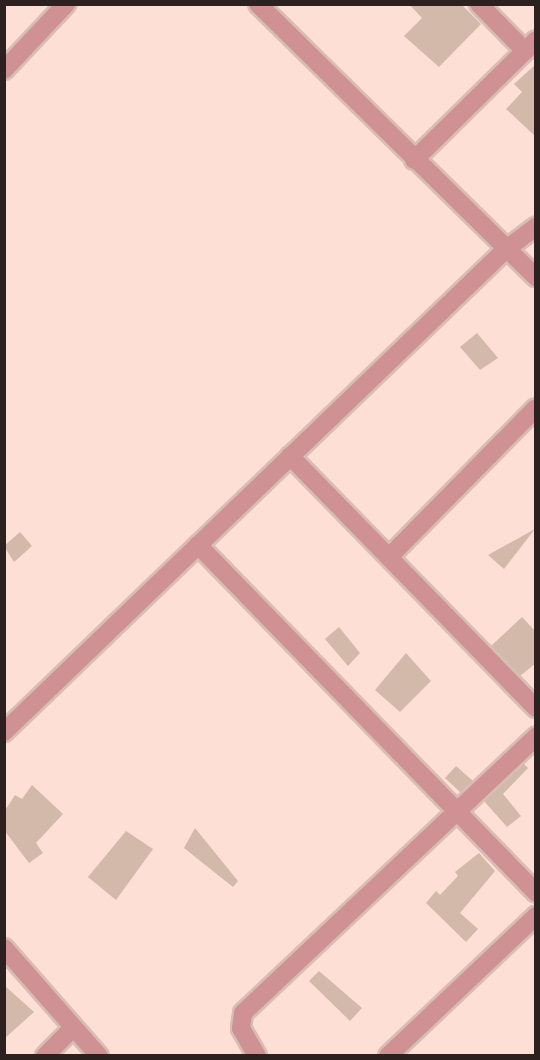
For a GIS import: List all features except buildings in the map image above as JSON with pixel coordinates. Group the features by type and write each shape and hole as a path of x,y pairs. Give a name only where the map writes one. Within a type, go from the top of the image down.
{"street":[{"path":"4,70 66,4"},
{"path":"258,4 414,160 536,277"},
{"path":"414,160 530,46 478,4"},
{"path":"4,732 506,250 536,227"},
{"path":"389,557 536,408"},
{"path":"290,456 536,708"},
{"path":"198,545 536,893"},
{"path":"257,1056 241,1028 243,1013 536,737"},
{"path":"388,1056 536,916"},
{"path":"4,948 99,1056"},
{"path":"45,1056 73,1028"}]}
